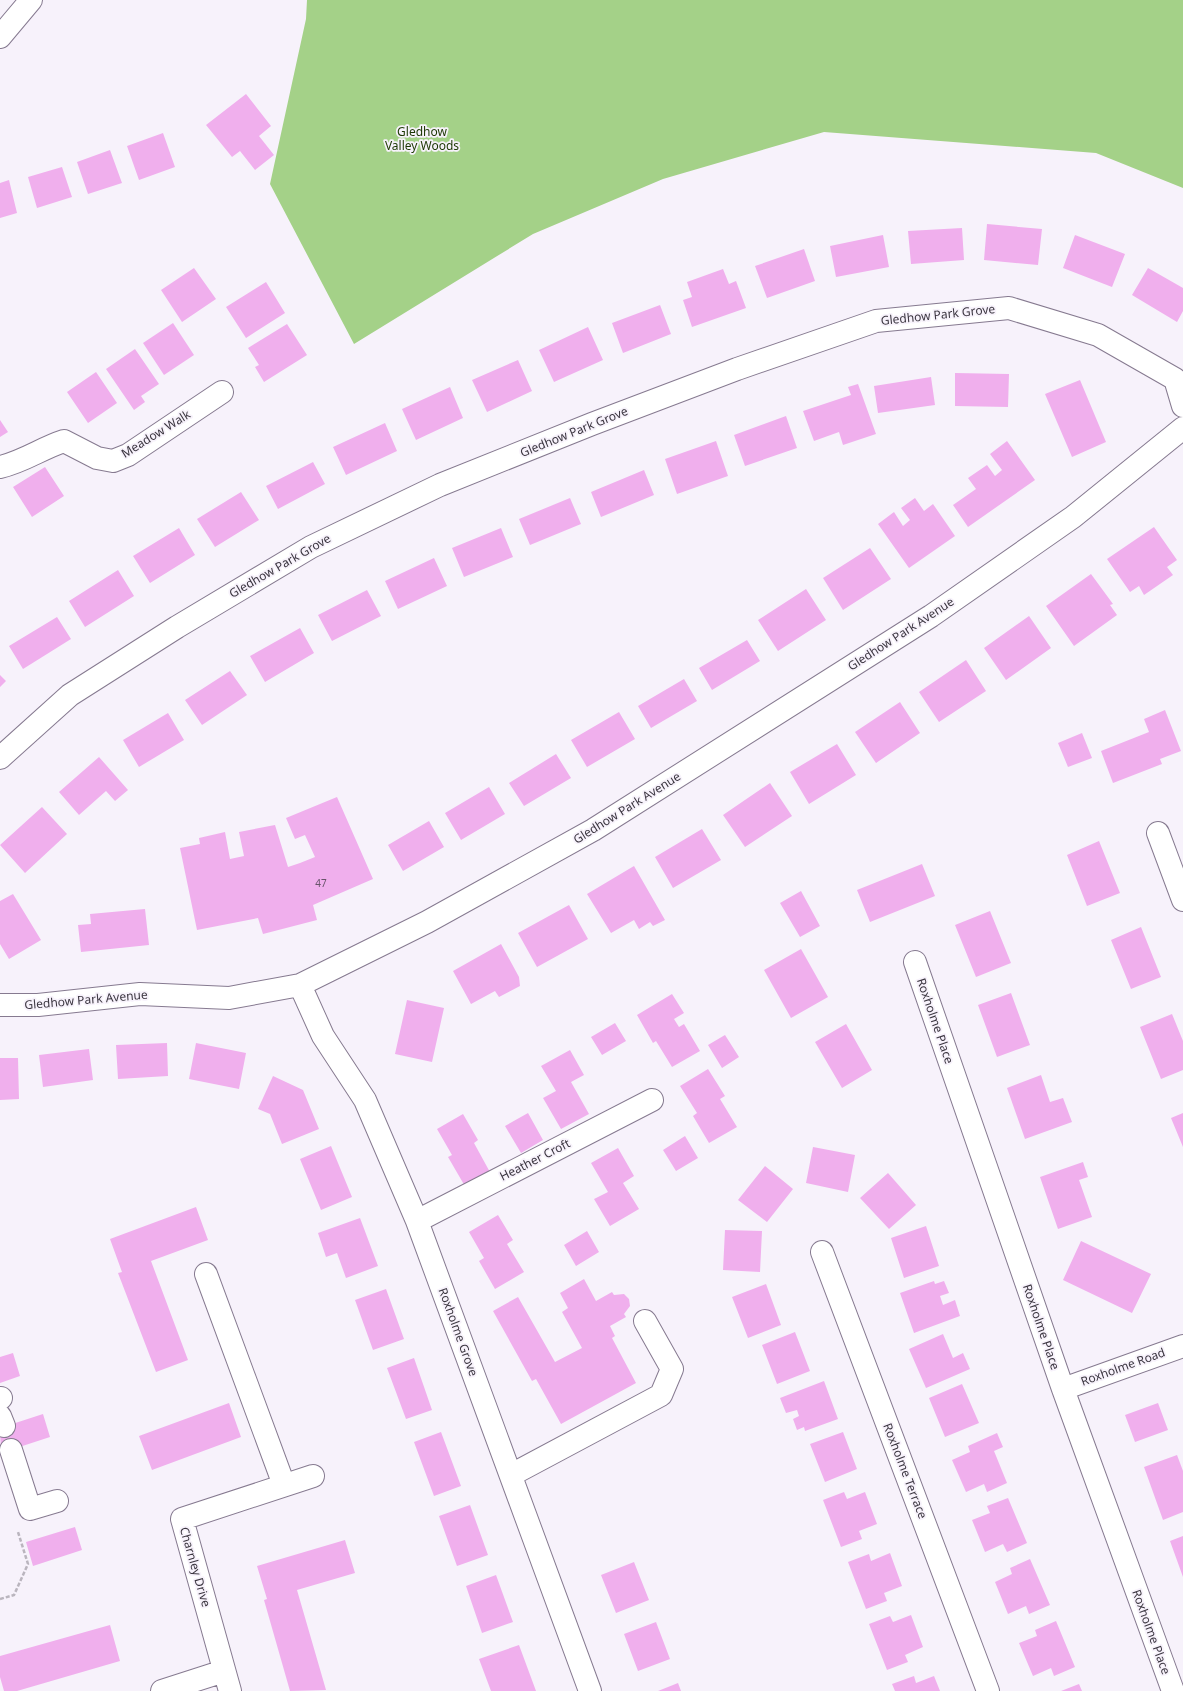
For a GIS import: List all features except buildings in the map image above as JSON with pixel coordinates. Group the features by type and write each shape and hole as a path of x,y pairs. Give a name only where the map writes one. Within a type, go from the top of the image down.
{"street":[{"path":"0,37 31,0"},
{"name":"Gledhow Park Grove","path":"0,758 70,695 176,627 311,546 440,485 592,424 737,369 876,321 1009,308 1098,334 1174,379 1183,406"},
{"name":"Meadow Walk","path":"0,467 17,463 45,447 64,441 97,458 112,461 128,455 222,392"},
{"name":"Gledhow Park Avenue","path":"0,1005 38,1005 140,994 229,998 300,985 427,922 593,830 937,612 1073,518 1183,428"},
{"path":"1158,833 1183,900"},
{"name":"Roxholme Place","path":"915,962 1063,1389 1173,1691"},
{"name":"Roxholme Grove","path":"300,985 323,1036 365,1100 417,1221 590,1691"},
{"name":"Heather Croft","path":"417,1221 652,1100"},
{"name":"Roxholme Terrace","path":"822,1252 988,1691"},
{"path":"206,1274 284,1485"},
{"path":"511,1475 661,1395 672,1369 645,1322"},
{"name":"Roxholme Road","path":"1063,1389 1183,1346"},
{"path":"11,1450 21,1512 57,1502"},
{"name":"Charnley Drive","path":"162,1691 227,1681 182,1519 313,1476"}],"path":[{"path":"0,1599 14,1595 28,1564 21,1512"}],"green space":[{"name":"Gledhow Valley Woods","path":"307,0 1183,0 1183,188 1096,153 824,132 663,179 533,234 354,344 270,184 306,19"}]}
